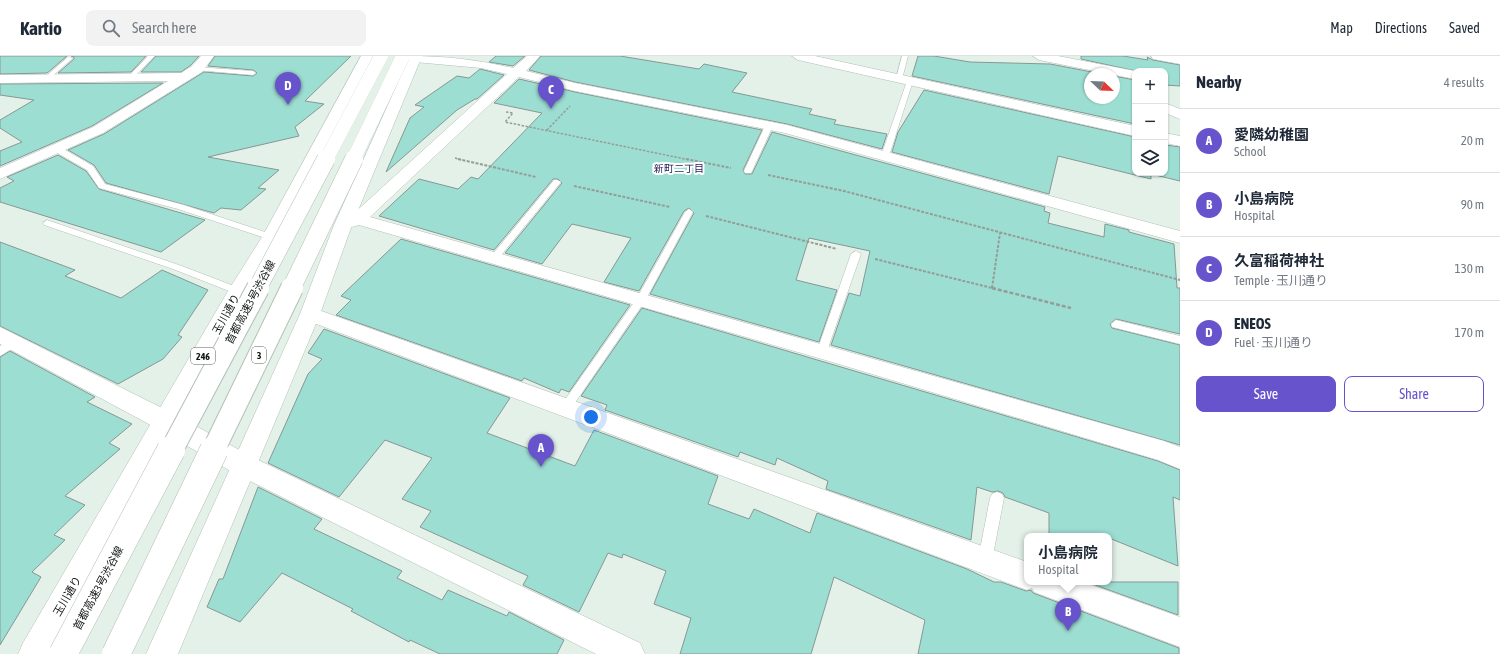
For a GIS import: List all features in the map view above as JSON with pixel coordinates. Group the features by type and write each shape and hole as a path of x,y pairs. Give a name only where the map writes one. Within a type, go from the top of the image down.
{"main road":[{"path":"0,174 98,130 197,69 208,56"},
{"name":"玉川通り","path":"34,654 167,422 238,292 271,237 367,56"},
{"name":"首都高速3号渋谷線","path":"63,654 381,56"},
{"path":"351,222 431,153 534,56"},
{"path":"798,56 821,58 904,80 1132,130"},
{"path":"1039,56 1132,74"},
{"path":"1157,56 1180,60"},
{"path":"162,654 243,465 351,222 411,57 481,64 586,89 769,126 1180,236"},
{"name":"3","path":"116,654 411,57"},
{"path":"0,79 182,77"},
{"path":"1168,109 1180,115"},
{"path":"1168,139 1180,141"},
{"path":"351,222 495,258 641,299 1164,451 1180,458"},
{"path":"310,314 1024,575"},
{"path":"5,343 167,422 243,465 629,654"},
{"path":"1052,585 1180,632"}],"lane":[{"path":"130,78 152,56"},
{"path":"885,156 904,80 905,56"},
{"path":"46,79 70,58"},
{"path":"197,69 253,73"},
{"path":"748,171 769,126"},
{"path":"57,149 90,168 102,186 181,207 271,237"},
{"path":"495,258 557,182"},
{"path":"566,407 641,299 689,212"},
{"path":"47,223 176,267 238,292"},
{"path":"822,351 856,254"},
{"path":"1116,324 1180,340"},
{"path":"984,560 997,498"}],"path":[{"path":"547,130 586,89"},
{"path":"480,107 513,113 505,122 844,191 1180,280"},
{"path":"431,153 689,212 1071,308"},
{"path":"992,288 1000,233"}],"building":[{"path":"0,56 67,56 47,73 0,74"},
{"path":"71,56 146,56 131,72 58,73 74,59 74,57"},
{"path":"156,56 199,56 191,65 181,72 141,72"},
{"path":"215,56 351,56 305,101 324,104 295,127 299,136 208,157 279,170 258,188 266,189 241,210 221,208 214,213 106,183 94,165 68,150 104,134 204,72 253,76 257,73 253,70 208,66"},
{"path":"496,56 525,56 513,66 489,62"},
{"path":"541,56 620,56 699,69 704,64 747,73 732,92 812,109 809,114 836,120 834,124 887,134 882,149 787,124 575,82 529,70"},
{"path":"918,56 934,56 970,62 1050,64 1084,71 1084,104 1120,104 1120,77 1132,79 1132,123 912,76"},
{"path":"1081,56 1123,56 1148,60 1147,57 1153,60 1180,65 1180,86 1168,85 1168,68 1132,68 1132,70 1081,59"},
{"path":"480,69 504,75 477,99 457,110 386,172 410,118 424,107 415,105 457,76 469,78"},
{"path":"519,79 575,92 762,130 743,170 745,174 752,174 772,132 1045,207 1044,211 1050,213 1048,223 1104,237 1105,224 1174,244 1177,288 1180,288 1180,334 1116,319 1110,324 1112,328 1180,345 1180,445 831,345 849,293 860,296 870,251 809,238 796,280 837,290 819,342 650,294 694,213 689,208 684,211 639,291 604,282 631,238 572,224 542,264 505,253 562,183 558,179 553,179 494,250 379,216 419,179 458,189 471,177 478,179 542,113 494,103"},
{"path":"163,83 92,126 0,166 0,151 22,142 0,128 0,120 34,100 0,95 0,84"},
{"path":"924,90 1132,136 1132,174 1058,156 1049,194 892,152 898,132"},
{"path":"1168,145 1180,147 1180,181 1159,176 1168,176"},
{"path":"58,155 86,171 99,189 205,220 161,252 0,202 0,188 14,181 7,177"},
{"path":"1139,176 1151,176 1151,179"},
{"path":"401,239 630,305 569,392 561,389 559,393 524,378 522,381 336,315 351,300 341,296"},
{"path":"0,242 75,270 65,276 121,298 162,270 208,290 178,335 182,337 163,359 118,384 0,326"},
{"path":"642,308 1158,461 1180,470 1180,500 1173,497 1178,566 1112,539 1112,533 1049,533 1049,513 1005,497 1003,493 998,491 992,492 977,487 971,540 826,489 828,481 777,458 775,465 740,452 738,457 605,410 607,405 581,396"},
{"path":"324,329 510,398 487,433 575,466 594,430 718,476 708,504 749,519 754,509 810,533 817,513 967,569 994,582 1001,582 1026,591 1031,590 1033,593 1179,648 1179,654 918,654 925,620 834,577 811,654 680,654 691,618 654,604 666,571 623,554 622,558 608,553 579,612 523,585 528,576 420,527 431,511 402,499 432,458 385,440 339,497 268,463 308,374 322,359 308,353"},
{"path":"10,351 95,397 87,402 132,424 109,443 120,449 65,496 85,505 54,535 65,540 32,572 41,577 0,645 0,357"},
{"path":"258,487 322,519 314,529 402,571 397,578 442,600 448,590 507,616 509,612 564,640 557,654 440,654 410,640 409,642 351,611 353,609 282,573 240,622 207,607 219,579 223,579"},
{"path":"1112,582 1178,582 1178,615 1095,585 1112,585"}],"place":[{"name":"ENEOS","path":"288,105"},
{"name":"久富稲荷神社","path":"551,109"},
{"name":"愛隣幼稚園","path":"541,467"},
{"name":"小島病院","path":"1068,631"}],"district":[{"name":"新町二丁目","path":"679,168"}]}
